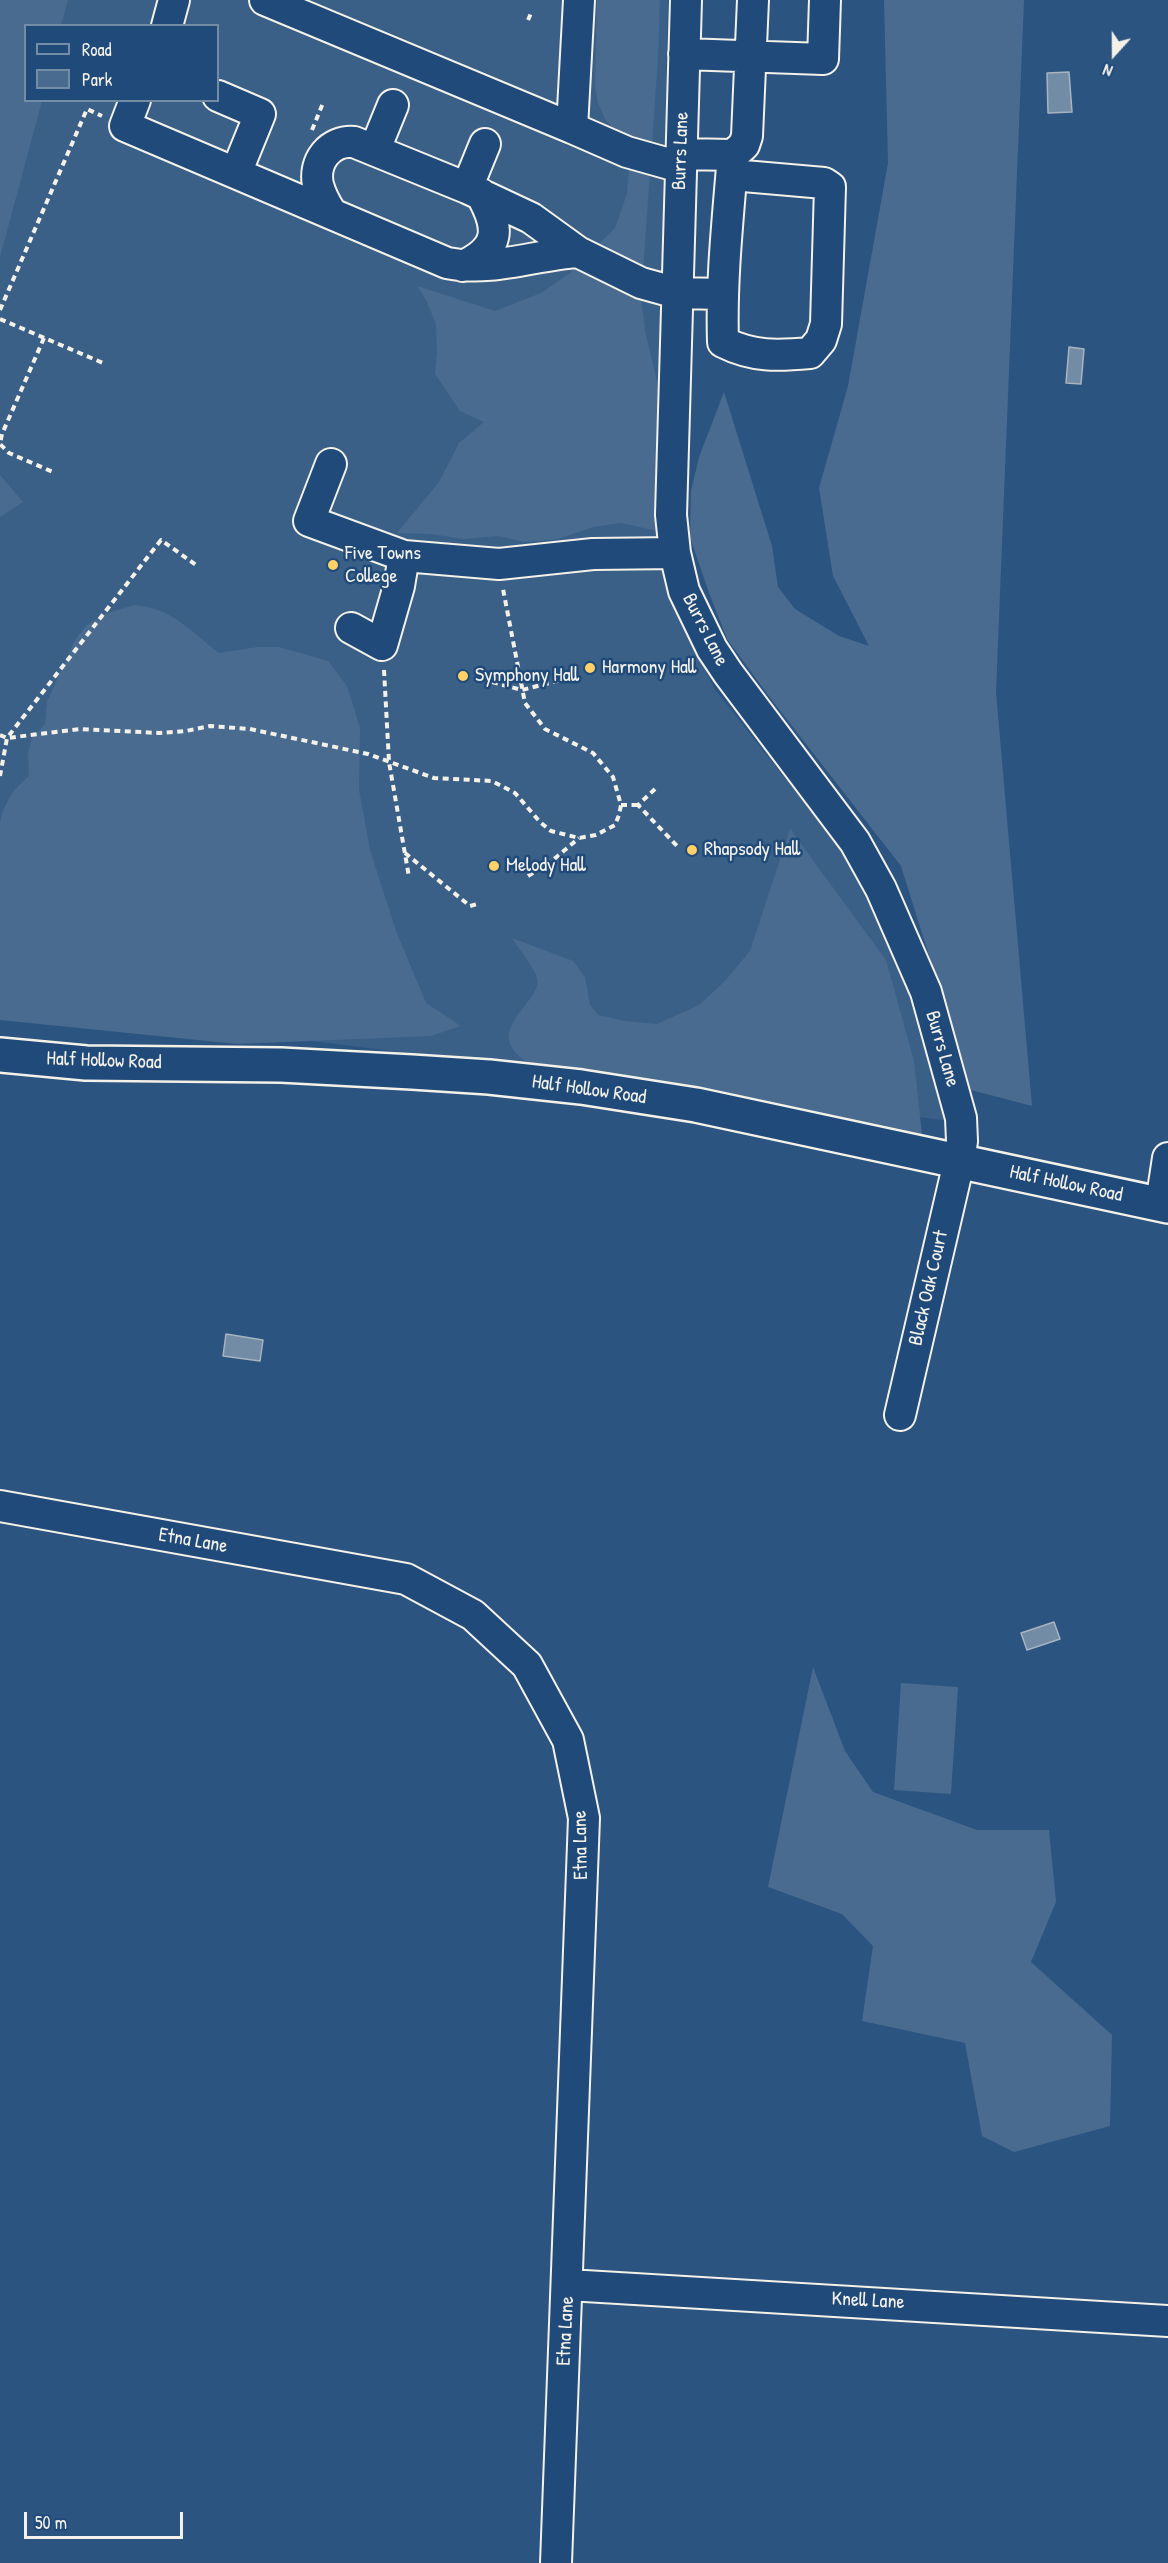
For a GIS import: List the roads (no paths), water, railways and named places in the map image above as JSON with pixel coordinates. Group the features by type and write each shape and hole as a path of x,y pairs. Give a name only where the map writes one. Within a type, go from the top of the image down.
{"main road":[{"name":"Half Hollow Road","path":"0,1055 86,1063 281,1065 489,1077 581,1087 696,1106 1164,1205"}],"street":[{"path":"168,24 174,0"},
{"path":"265,0 627,152 673,165 681,160 733,165 824,183 830,187 826,324 821,340 810,353 764,355 742,352 723,342 723,294 733,165 747,136 753,0"},
{"path":"572,128 579,0"},
{"name":"Burrs Lane","path":"686,0 671,515 675,553 684,591 712,649 728,674 850,834 881,889 926,992 961,1118 962,1141 959,1162"},
{"path":"684,54 823,59 825,0"},
{"path":"219,96 260,114 236,174"},
{"path":"375,149 393,105"},
{"path":"130,113 236,174 447,263 488,267 548,254 578,252"},
{"path":"332,214 323,201 317,182 319,167 326,153 335,143 354,142 474,191 531,218 578,252 641,283 677,293 723,294"},
{"path":"474,191 485,144"},
{"path":"463,266 485,253 493,241 496,228 493,216 474,191"},
{"path":"331,464 309,520 404,556 499,564 593,554 675,553"},
{"path":"351,628 382,645 399,586 404,556"},
{"path":"1164,1205 1168,1158"},
{"name":"Black Oak Court","path":"900,1415 959,1162"},
{"name":"Etna Lane","path":"0,1506 406,1579 473,1615 527,1665 568,1740 584,1818 556,2563"},
{"name":"Knell Lane","path":"568,2284 1168,2321"}],"place":[{"name":"Five Towns College","path":"333,565"},
{"name":"Harmony Hall","path":"590,668"},
{"name":"Symphony Hall","path":"463,676"},
{"name":"Rhapsody Hall","path":"692,850"},
{"name":"Melody Hall","path":"494,866"}]}
